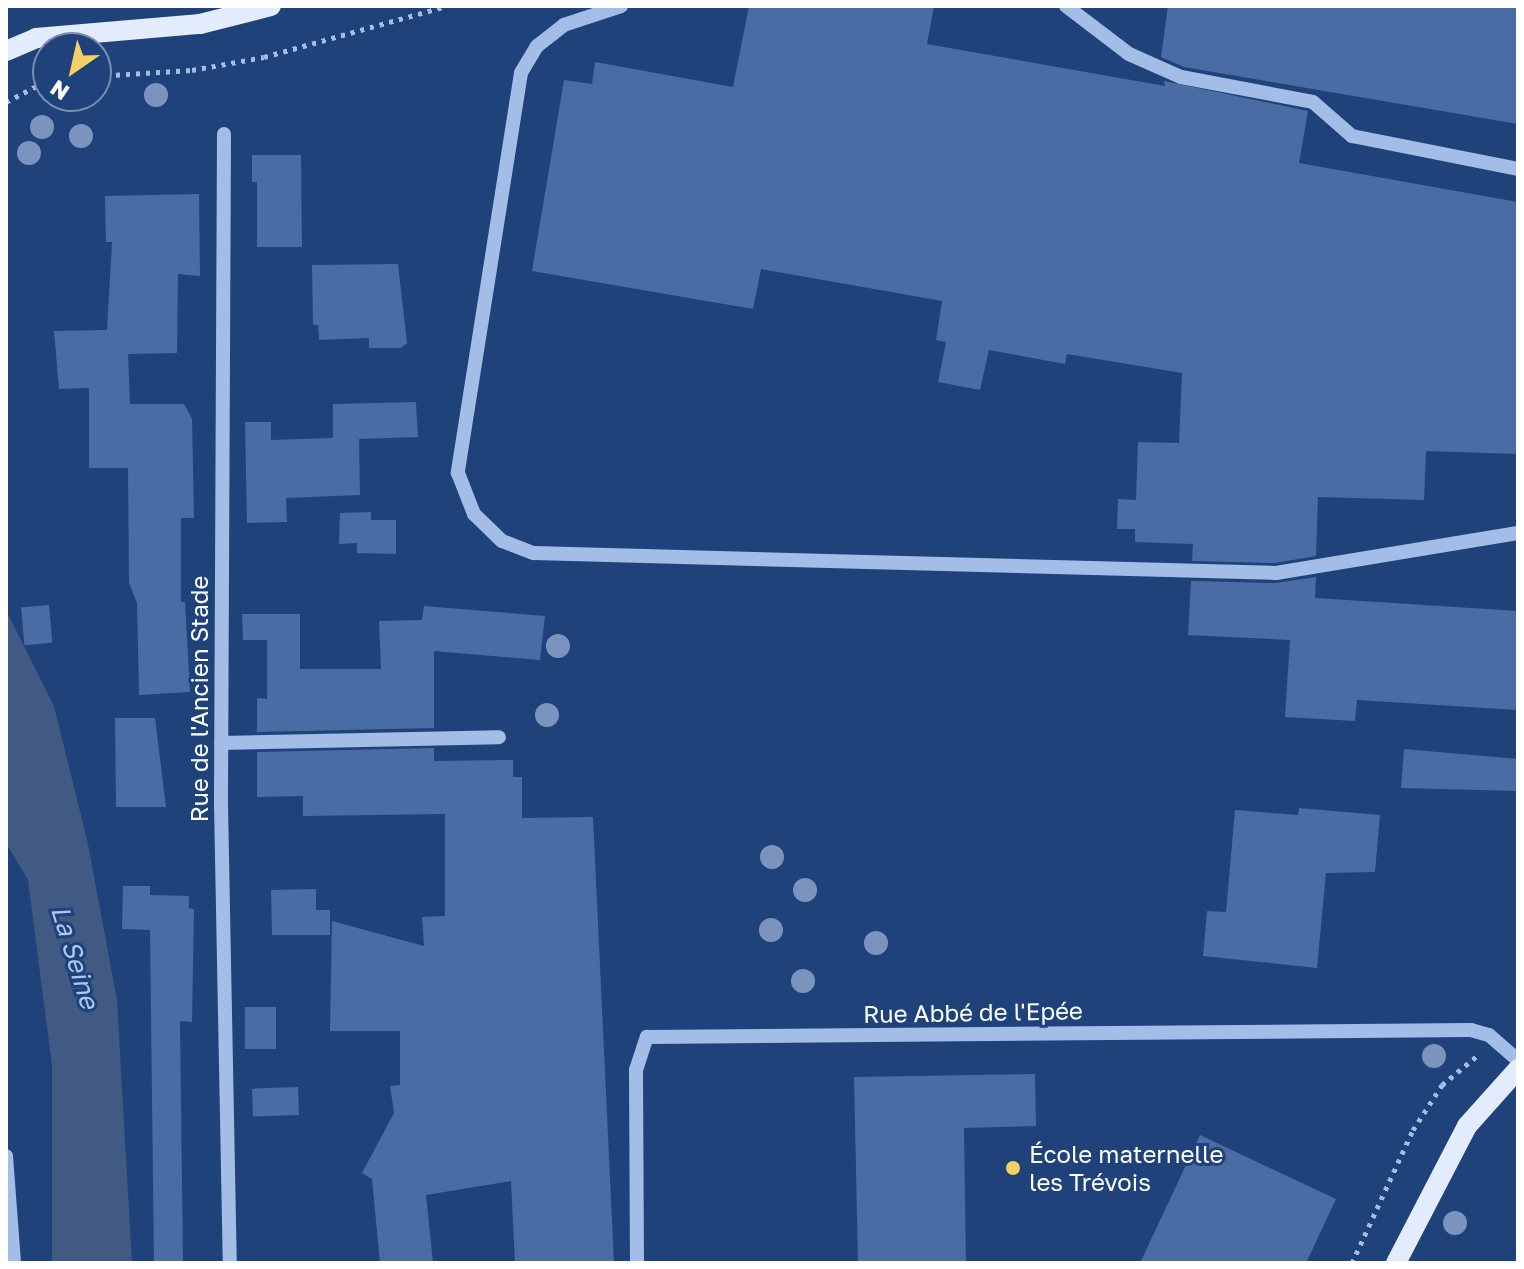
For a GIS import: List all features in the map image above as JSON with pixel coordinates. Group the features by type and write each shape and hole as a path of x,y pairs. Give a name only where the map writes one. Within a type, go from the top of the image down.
{"main road":[{"path":"6,51 36,38 200,24 271,6"},
{"path":"1396,1263 1467,1126 1518,1069"}],"street":[{"path":"621,6 564,25 537,46 521,73 458,473 474,514 502,541 534,553 1276,573 1518,533"},
{"path":"1066,6 1129,54 1181,77 1313,102 1352,136 1518,169"},
{"name":"Rue de l'Ancien Stade","path":"224,134 221,743 230,1263"},
{"path":"221,743 499,737"},
{"name":"Rue Abbé de l'Epée","path":"637,1263 636,1070 647,1037 1471,1030 1498,1042 1518,1060"},
{"path":"6,1156 14,1263"}],"path":[{"path":"112,75 192,70 264,57 447,6"},
{"path":"6,102 32,88"},
{"path":"1352,1263 1413,1130 1435,1096 1498,1042"}],"water":[{"name":"La Seine","path":"6,610 54,706 88,844 117,1000 132,1263 52,1263 52,1065 28,880 6,843"}],"building":[{"path":"749,6 934,6 927,44 1165,86 1164,81 1308,111 1299,163 1518,202 1518,454 1426,451 1424,500 1318,497 1316,556 1275,563 1192,561 1193,544 1135,542 1135,529 1117,529 1118,499 1136,500 1138,442 1179,443 1182,373 1067,354 1065,364 989,350 980,390 938,382 946,342 936,340 942,301 761,269 753,309 532,271 564,80 592,84 595,62 733,87"},
{"path":"1168,6 1518,6 1518,124 1184,67 1161,57"},
{"path":"252,155 301,155 302,247 257,247 257,182 252,182"},
{"path":"199,194 200,276 178,274 177,353 128,354 130,404 184,404 192,419 194,518 181,518 181,602 185,602 190,692 139,695 137,603 129,583 128,468 89,468 89,388 59,389 54,331 107,330 112,242 106,242 105,196"},
{"path":"398,264 407,343 401,348 369,348 369,338 319,340 318,325 313,325 312,265"},
{"path":"416,402 418,437 359,439 360,495 286,498 287,522 247,523 245,422 271,422 271,440 333,438 333,404"},
{"path":"371,512 371,520 396,520 396,554 357,553 357,543 339,544 340,513"},
{"path":"1316,577 1315,598 1518,611 1518,710 1357,700 1355,721 1285,717 1290,640 1188,635 1191,581 1276,583"},
{"path":"49,605 52,643 24,645 21,607"},
{"path":"424,606 545,616 540,660 434,651 434,728 257,732 257,698 267,699 267,640 243,640 242,614 300,614 300,669 381,669 379,621 422,620"},
{"path":"115,718 155,718 166,807 116,807"},
{"path":"434,748 434,761 513,760 513,777 522,777 522,818 593,817 614,1263 515,1263 511,1181 426,1195 433,1263 380,1263 372,1179 362,1173 394,1113 390,1086 400,1085 400,1031 330,1031 332,921 424,946 422,917 445,916 445,814 303,816 303,796 257,797 257,752"},
{"path":"1404,749 1518,759 1518,791 1401,788"},
{"path":"1299,808 1380,815 1375,872 1326,873 1317,968 1203,956 1207,911 1226,912 1235,810 1298,815"},
{"path":"123,886 150,886 150,895 189,896 189,908 194,909 192,1022 180,1021 183,1263 154,1263 150,930 122,929"},
{"path":"316,889 316,910 330,910 330,935 272,935 271,890"},
{"path":"245,1007 276,1007 276,1049 245,1049"},
{"path":"1035,1074 1036,1126 964,1128 966,1263 858,1263 854,1077"},
{"path":"298,1087 299,1115 253,1117 252,1089"},
{"path":"1200,1135 1336,1199 1306,1263 1140,1263"}],"place":[{"name":"École maternelle les Trévois","path":"1013,1168"}]}
